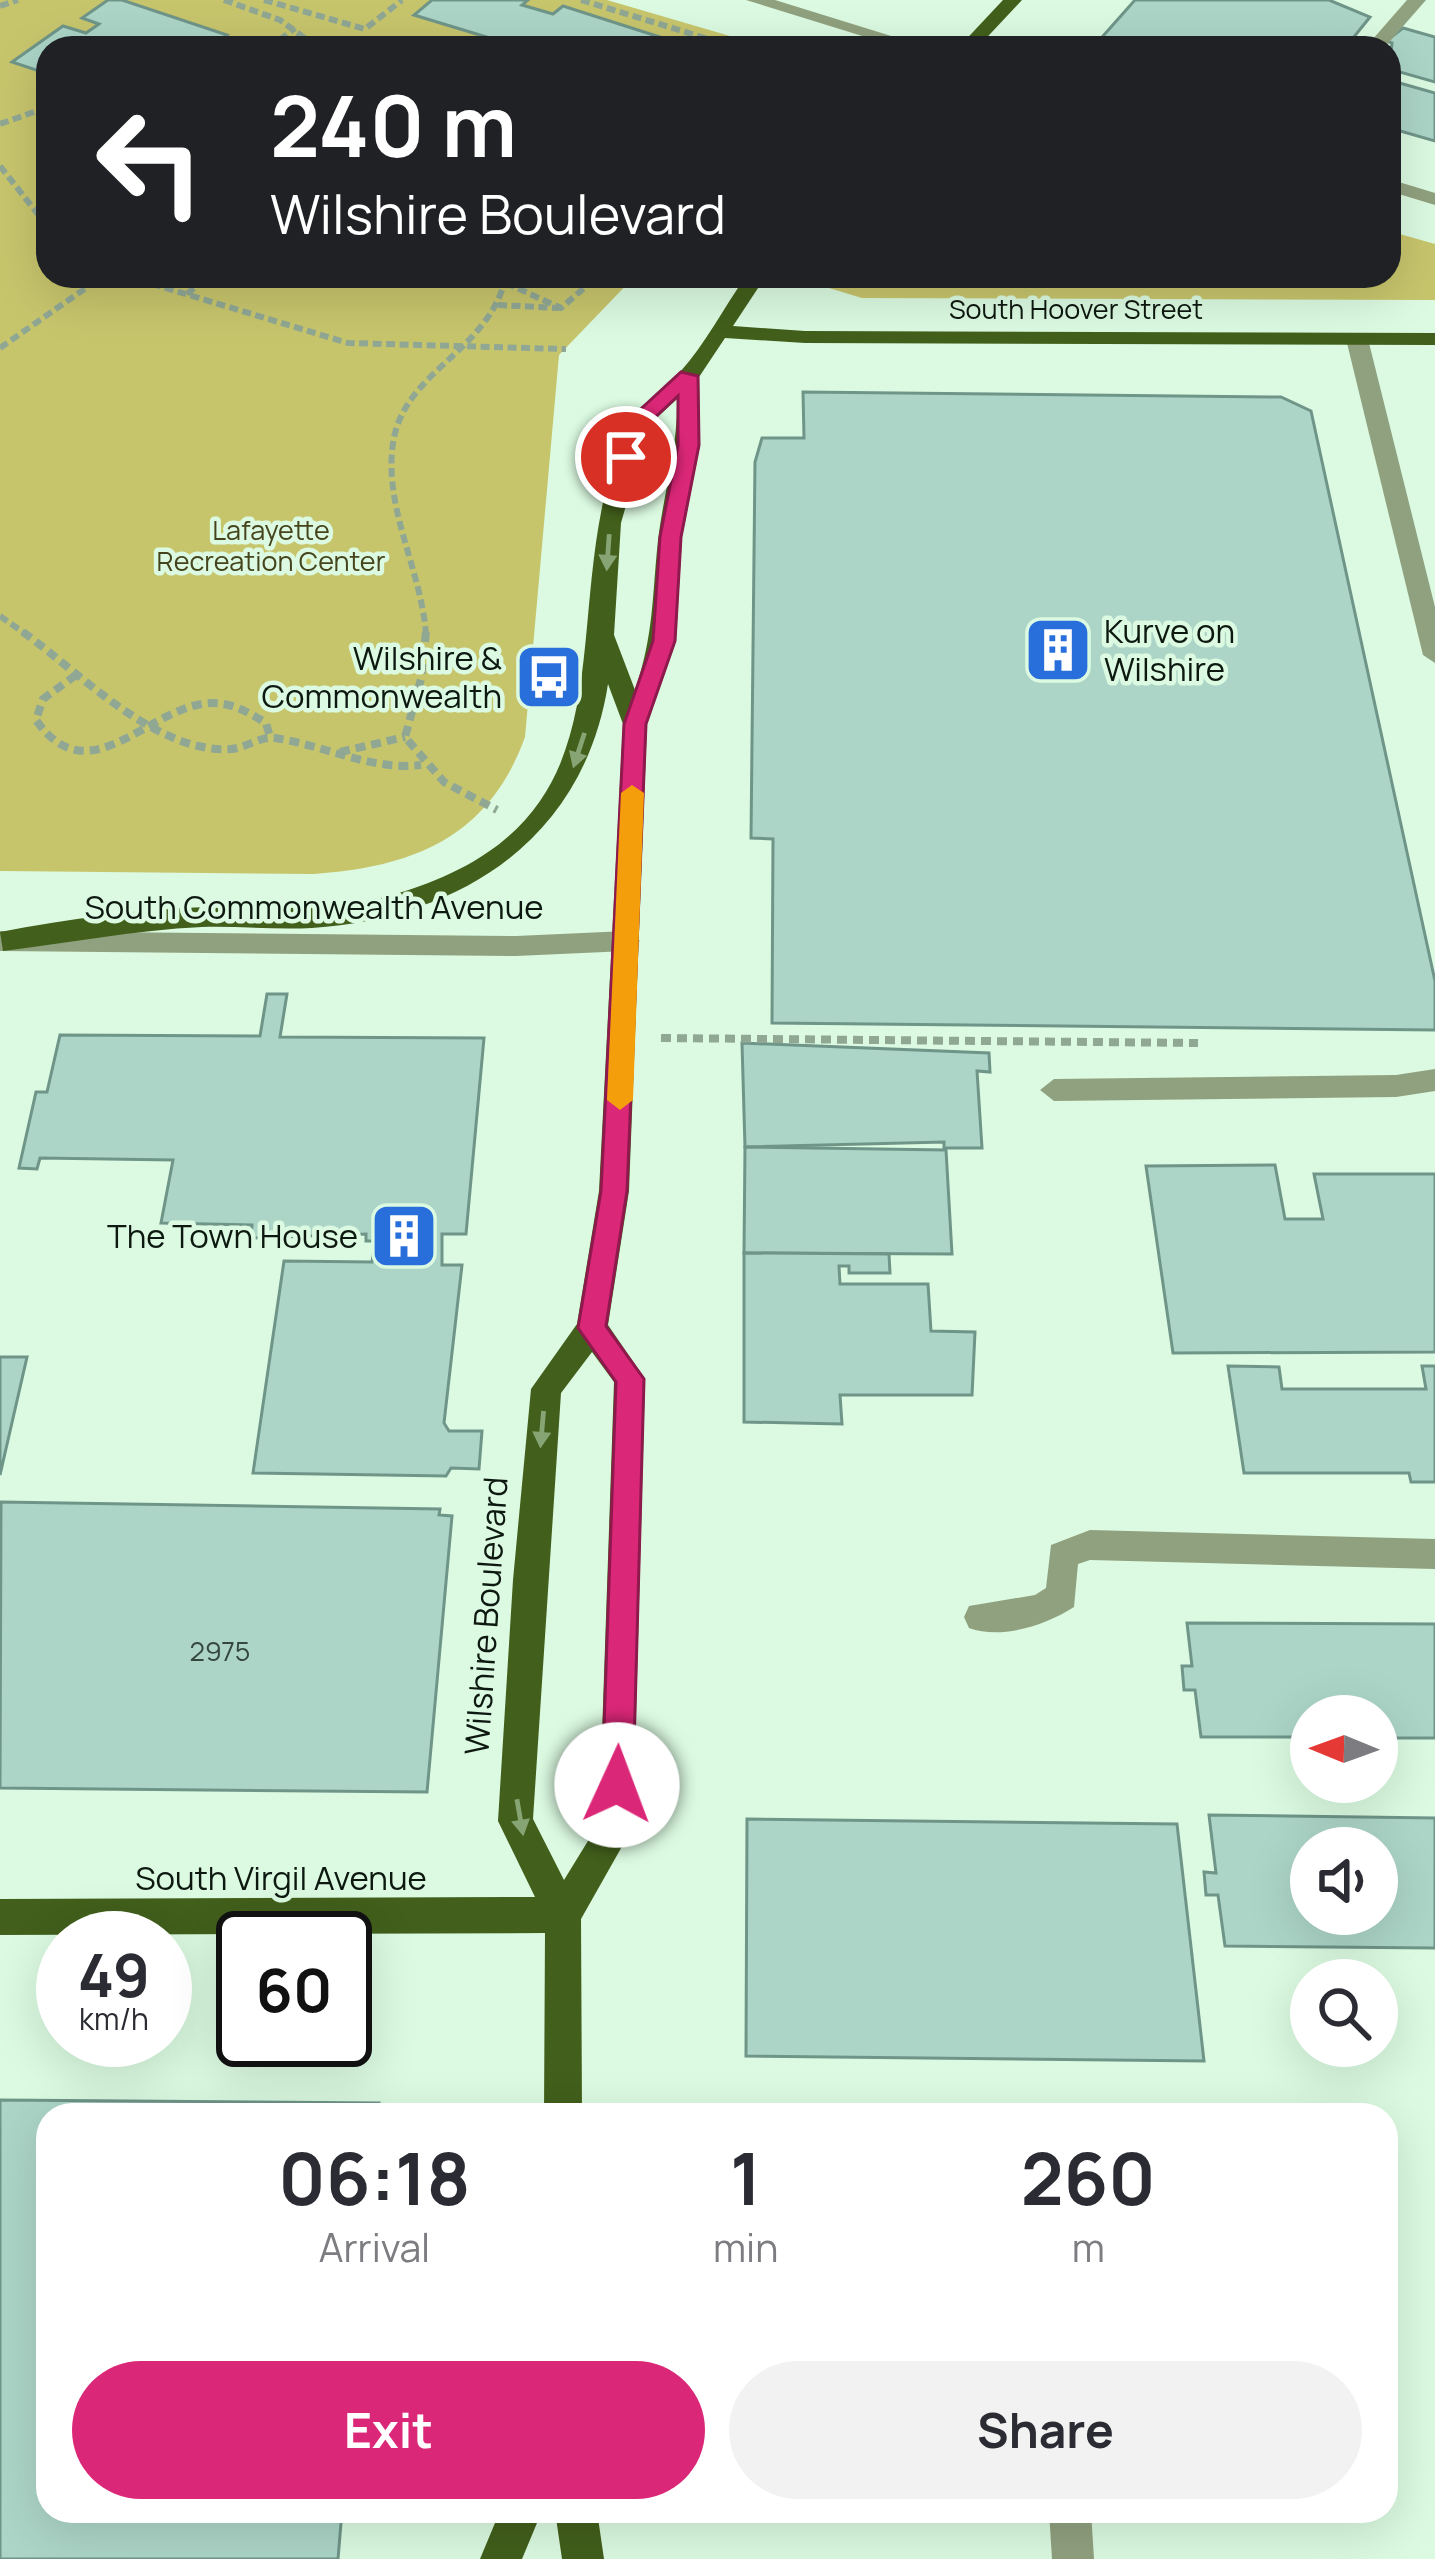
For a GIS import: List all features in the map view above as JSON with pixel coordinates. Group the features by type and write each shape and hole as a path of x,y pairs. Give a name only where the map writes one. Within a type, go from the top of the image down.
{"main road":[{"path":"978,36 1013,0"},
{"name":"Wilshire Boulevard","path":"635,724 602,635 610,523 626,457 639,422 688,376 747,288"},
{"name":"South Hoover Street","path":"717,331 819,337 1435,339"},
{"name":"Wilshire Boulevard","path":"563,2103 563,1915 515,1821 545,1389 592,1328 614,1191 635,724 664,641 670,537 688,445 688,376"},
{"path":"2,941 201,917 314,918 374,910 432,892 478,869 543,814 572,769 585,733 602,635"},
{"path":"563,1915 616,1827 630,1379 592,1328"},
{"name":"South Virgil Avenue","path":"0,1917 563,1915"},
{"path":"501,2559 516,2523"},
{"path":"578,2523 583,2559"}],"street":[{"path":"755,0 880,36"},
{"path":"1385,36 1417,0"},
{"path":"1401,189 1435,199"},
{"path":"1357,339 1434,647"},
{"name":"South Commonwealth Avenue","path":"2,941 516,946 627,941"},
{"path":"1054,1090 1396,1086 1435,1080"},
{"path":"981,1617 1041,1610 1062,1596 1062,1555 1090,1545 1435,1554"},
{"path":"1071,2523 1073,2559"}],"path":[{"path":"0,6 17,0"},
{"path":"224,0 262,12 304,36"},
{"path":"264,0 365,29 402,0"},
{"path":"570,8 580,0 698,36"},
{"path":"262,12 278,2"},
{"path":"285,36 295,28"},
{"path":"0,124 36,111"},
{"path":"0,166 36,212"},
{"path":"0,348 86,288"},
{"path":"167,288 348,343 566,349"},
{"path":"187,294 194,288"},
{"path":"503,288 498,305 470,345 407,406 393,446 425,621 423,675 405,737 421,765 443,786 507,814"},
{"path":"523,288 561,308"},
{"path":"498,305 561,308 584,288"},
{"path":"0,616 105,701 153,729 230,748 270,737 398,768 421,765"},
{"path":"76,675 43,700 36,720 43,736 61,748 121,745 192,706 220,703 266,723 270,737"},
{"path":"338,752 405,737"},
{"path":"624,1038 1200,1043"}],"green space":[{"name":"Lafayette Recreation Center","path":"0,0 607,0 730,36 36,36 36,288 623,288 559,355 525,737 491,800 469,822 415,854 384,864 314,874 0,871"},
{"path":"1401,234 1435,244 1435,300 862,298 829,288 1401,288"}],"building":[{"path":"108,0 122,0 227,35 49,36 63,26 86,33 99,24 82,18"},
{"path":"432,0 528,0 522,5 553,14 563,6 657,36 483,36 414,15"},
{"path":"1135,0 1329,0 1370,17 1355,36 1103,36"},
{"path":"1403,28 1435,37 1435,82 1401,72 1401,36 1393,36"},
{"path":"36,45 36,70 12,62"},
{"path":"1401,83 1435,93 1435,141 1401,131"},
{"name":"Kurve on Wilshire","path":"803,392 1281,397 1311,411 1435,981 1435,1030 772,1023 773,839 751,838 755,462 762,438 804,438"},
{"name":"The Town House","path":"267,994 287,994 280,1037 484,1038 466,1234 442,1234 442,1265 462,1265 444,1423 449,1431 482,1431 479,1469 451,1468 446,1476 253,1473 284,1261 372,1262 375,1241 366,1241 366,1234 251,1238 252,1225 161,1223 173,1160 40,1158 37,1169 19,1168 36,1092 47,1092 60,1035 260,1036"},
{"path":"742,1043 989,1053 990,1072 977,1071 982,1148 944,1148 944,1142 745,1147"},
{"path":"745,1147 946,1150 952,1254 744,1253"},
{"path":"1275,1165 1285,1219 1323,1219 1314,1174 1435,1174 1435,1352 1173,1353 1146,1166"},
{"path":"744,1253 889,1254 890,1273 849,1273 849,1266 839,1266 840,1284 928,1284 931,1331 975,1332 972,1395 840,1395 842,1424 744,1422"},
{"path":"0,1357 27,1357 0,1475"},
{"path":"1228,1366 1279,1367 1282,1389 1426,1389 1422,1366 1435,1366 1435,1482 1411,1482 1409,1473 1244,1473"},
{"path":"1,1502 440,1509 439,1515 452,1516 427,1792 0,1788"},
{"path":"1187,1623 1435,1624 1435,1738 1398,1738 1398,1695 1290,1695 1290,1737 1201,1737 1195,1690 1184,1690 1182,1666 1192,1666"},
{"path":"1209,1815 1435,1818 1435,1948 1225,1946 1218,1895 1206,1895 1204,1872 1216,1873"},
{"path":"747,1819 1177,1824 1204,2061 746,2056"},
{"path":"0,2100 379,2103 36,2103 36,2523 341,2523 338,2559 0,2559"}],"slow traffic":[{"path":"620,1100 632,793"}],"place":[{"name":"Kurve on Wilshire","path":"1058,650"},
{"name":"Wilshire & Commonwealth","path":"549,677"},
{"name":"The Town House","path":"404,1236"}],"route":[{"path":"617,1785 630,1379 592,1328 614,1191 635,724 664,641 670,537 688,445 688,376 639,422 626,457"}]}
